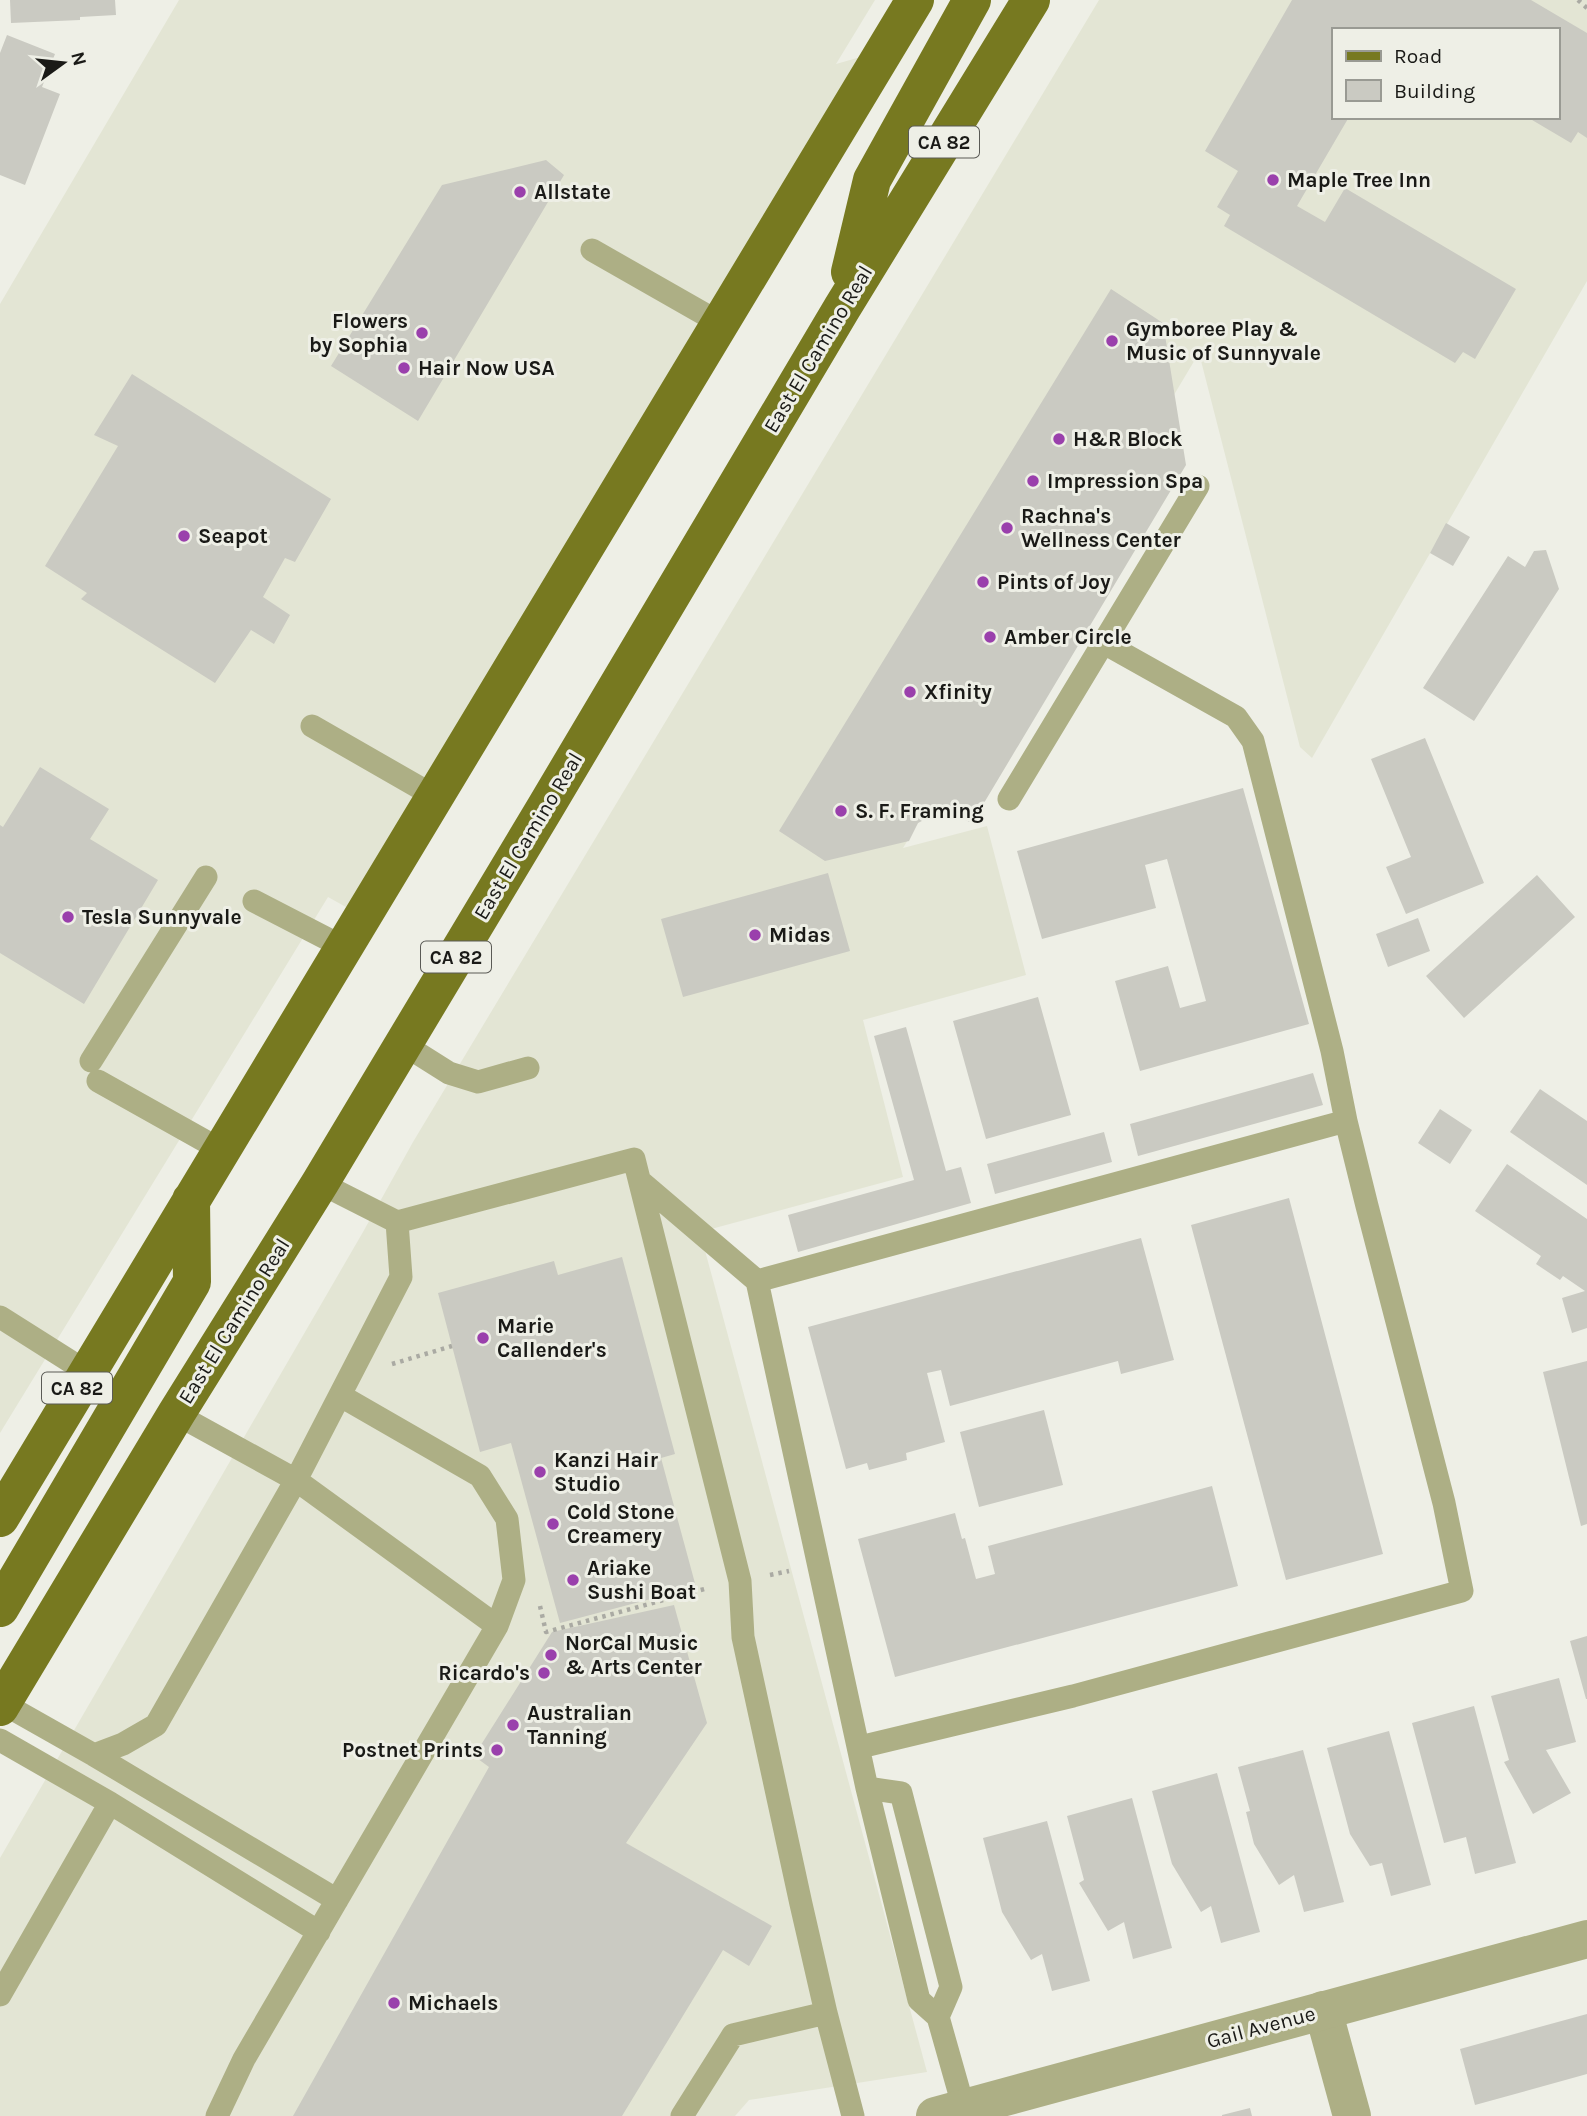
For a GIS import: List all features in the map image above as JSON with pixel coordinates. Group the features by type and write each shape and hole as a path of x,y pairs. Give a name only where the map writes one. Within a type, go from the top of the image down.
{"main road":[{"name":"CA 82","path":"0,1518 915,0"},
{"path":"842,308 872,180 972,0"},
{"name":"East El Camino Real","path":"1,1717 176,1414 320,1182 842,308 1031,0"},
{"path":"0,1608 192,1282 191,1199"}],"street":[{"name":"Gail Avenue","path":"955,2114 1587,1939"},
{"path":"1323,2010 1352,2116"}],"lane":[{"path":"592,250 720,323"},
{"path":"1009,799 1198,486"},
{"path":"860,1747 1073,1696 1462,1591 1444,1503 1346,1121 1332,1051 1253,741 1236,718 1104,643"},
{"path":"312,726 434,796"},
{"path":"206,877 95,1071 221,1150"},
{"path":"254,901 343,947"},
{"path":"403,1044 449,1073 478,1082 528,1068"},
{"path":"757,1281 1346,1121"},
{"path":"320,1182 397,1222 634,1159 740,1581 743,1637 826,2013 853,2116"},
{"path":"641,1182 757,1281 867,1788 919,2000 938,2017"},
{"path":"94,1755 123,1744 156,1725 296,1480 401,1277 397,1222"},
{"path":"0,1317 87,1372"},
{"path":"217,2116 244,2059 497,1626 514,1580 507,1519 480,1476 341,1396"},
{"path":"176,1414 296,1480 497,1626"},
{"path":"1,1717 94,1755 337,1900"},
{"path":"1,1717 110,1803 318,1932"},
{"path":"867,1788 901,1793 951,1987 938,2017 955,2114"},
{"path":"0,1995 110,1803"},
{"path":"682,2116 733,2035 826,2013"}],"path":[{"path":"1577,0 1587,8"},
{"path":"361,1356 391,1364 452,1346"},
{"path":"546,1632 718,1586"}],"shaded area":[{"path":"179,0 875,0 836,64 885,50 362,916 328,897 0,1433 0,304"},
{"path":"1099,0 1587,0 1587,281 1312,758 1300,747 1199,353 903,848 987,826 1026,975 863,1020 903,1177 700,1232 927,2072 749,2100 735,2116 0,2116 0,1858 413,1142"}],"building":[{"path":"10,0 115,0 116,15 80,17 80,20 11,23"},
{"name":"Maple Tree Inn","path":"1292,0 1531,0 1587,33 1587,138 1578,132 1571,143 1530,119 1559,119 1559,28 1332,28 1332,119 1348,119 1297,206 1325,222 1345,188 1516,289 1475,359 1463,352 1455,363 1224,226 1230,215 1217,207 1238,171 1205,151"},
{"path":"7,35 55,54 42,87 60,94 25,185 0,175 0,53"},
{"path":"546,160 564,175 418,421 331,366 442,185"},
{"name":"Amber Circle","path":"1111,289 1163,323 1186,465 972,823 943,810 918,823 909,841 825,861 779,831"},
{"path":"132,374 331,499 295,562 285,558 263,597 290,615 274,644 251,630 215,683 81,599 87,593 45,566 118,446 94,435"},
{"path":"1446,523 1470,537 1453,566 1430,553"},
{"path":"1546,550 1559,589 1474,721 1423,688 1508,556 1525,567 1534,551"},
{"path":"1425,738 1484,883 1406,914 1386,867 1411,857 1371,759"},
{"name":"Tesla Sunnyvale","path":"40,767 109,809 90,839 158,880 84,1004 0,953 0,825 3,827"},
{"path":"1243,788 1309,1024 1140,1071 1115,981 1168,966 1180,1008 1206,1001 1167,859 1145,865 1156,908 1042,939 1017,851"},
{"name":"Midas","path":"828,873 850,951 683,997 661,919"},
{"path":"1537,875 1575,917 1464,1018 1426,976"},
{"path":"1418,918 1430,951 1388,967 1376,934"},
{"path":"1038,997 1071,1115 986,1139 953,1021"},
{"path":"906,1027 946,1171 961,1167 971,1203 798,1252 788,1215 914,1180 874,1036"},
{"path":"1313,1073 1323,1105 1138,1156 1130,1124"},
{"path":"1540,1089 1587,1121 1587,1185 1510,1132"},
{"path":"1440,1109 1472,1130 1450,1164 1418,1143"},
{"path":"1104,1132 1112,1162 995,1194 987,1164"},
{"path":"1507,1164 1587,1219 1587,1328 1572,1333 1562,1298 1585,1291 1563,1276 1560,1280 1536,1264 1541,1256 1475,1211"},
{"path":"1289,1198 1383,1554 1286,1580 1191,1225"},
{"path":"1141,1238 1174,1360 1121,1374 1118,1361 950,1406 941,1370 927,1373 945,1442 906,1453 907,1460 869,1470 867,1463 846,1469 808,1327"},
{"path":"622,1257 675,1454 661,1458 696,1587 560,1623 511,1443 480,1452 438,1293 554,1261 558,1275"},
{"path":"1587,1361 1587,1524 1581,1526 1543,1372"},
{"path":"1044,1410 1063,1485 979,1507 960,1432"},
{"path":"1212,1486 1238,1586 895,1677 858,1539 955,1513 976,1579 995,1574 988,1546"},
{"path":"674,1605 707,1723 626,1843 772,1926 749,1966 723,1950 622,2116 293,2116 489,1767 474,1756 552,1632"},
{"path":"1587,1636 1587,1699 1586,1699 1570,1641"},
{"path":"1559,1678 1576,1742 1546,1750 1571,1793 1533,1814 1504,1762 1509,1760 1491,1696"},
{"path":"1474,1706 1516,1863 1475,1874 1466,1837 1444,1843 1412,1723"},
{"path":"1389,1731 1431,1885 1391,1896 1382,1863 1370,1866 1350,1834 1327,1748"},
{"path":"1303,1750 1344,1902 1304,1912 1294,1875 1279,1885 1254,1844 1246,1812 1250,1811 1238,1767"},
{"path":"1217,1773 1260,1932 1221,1943 1211,1906 1201,1912 1172,1864 1152,1791"},
{"path":"1132,1798 1172,1948 1133,1959 1124,1922 1108,1931 1079,1883 1084,1880 1067,1816"},
{"path":"1047,1821 1090,1981 1052,1991 1042,1954 1031,1960 1002,1912 983,1838"},
{"path":"1587,2014 1587,2074 1475,2105 1460,2049"},
{"path":"1250,2108 1252,2116 1222,2116 1222,2115"}],"place":[{"name":"Maple Tree Inn","path":"1273,180"},
{"name":"Allstate","path":"520,192"},
{"name":"Flowers by Sophia","path":"422,333"},
{"name":"Gymboree Play & Music of Sunnyvale","path":"1112,341"},
{"name":"Hair Now USA","path":"404,368"},
{"name":"H&R Block","path":"1059,439"},
{"name":"Impression Spa","path":"1033,481"},
{"name":"Rachna's Wellness Center","path":"1007,528"},
{"name":"Seapot","path":"184,536"},
{"name":"Pints of Joy","path":"983,582"},
{"name":"Amber Circle","path":"990,637"},
{"name":"Xfinity","path":"910,692"},
{"name":"S. F. Framing","path":"841,811"},
{"name":"Tesla Sunnyvale","path":"68,917"},
{"name":"Midas","path":"755,935"},
{"name":"Marie Callender's","path":"483,1338"},
{"name":"Kanzi Hair Studio","path":"540,1472"},
{"name":"Cold Stone Creamery","path":"553,1524"},
{"name":"Ariake Sushi Boat","path":"573,1580"},
{"name":"NorCal Music & Arts Center","path":"551,1655"},
{"name":"Ricardo's","path":"544,1673"},
{"name":"Australian Tanning","path":"513,1725"},
{"name":"Postnet Prints","path":"497,1750"},
{"name":"Michaels","path":"394,2003"}]}
